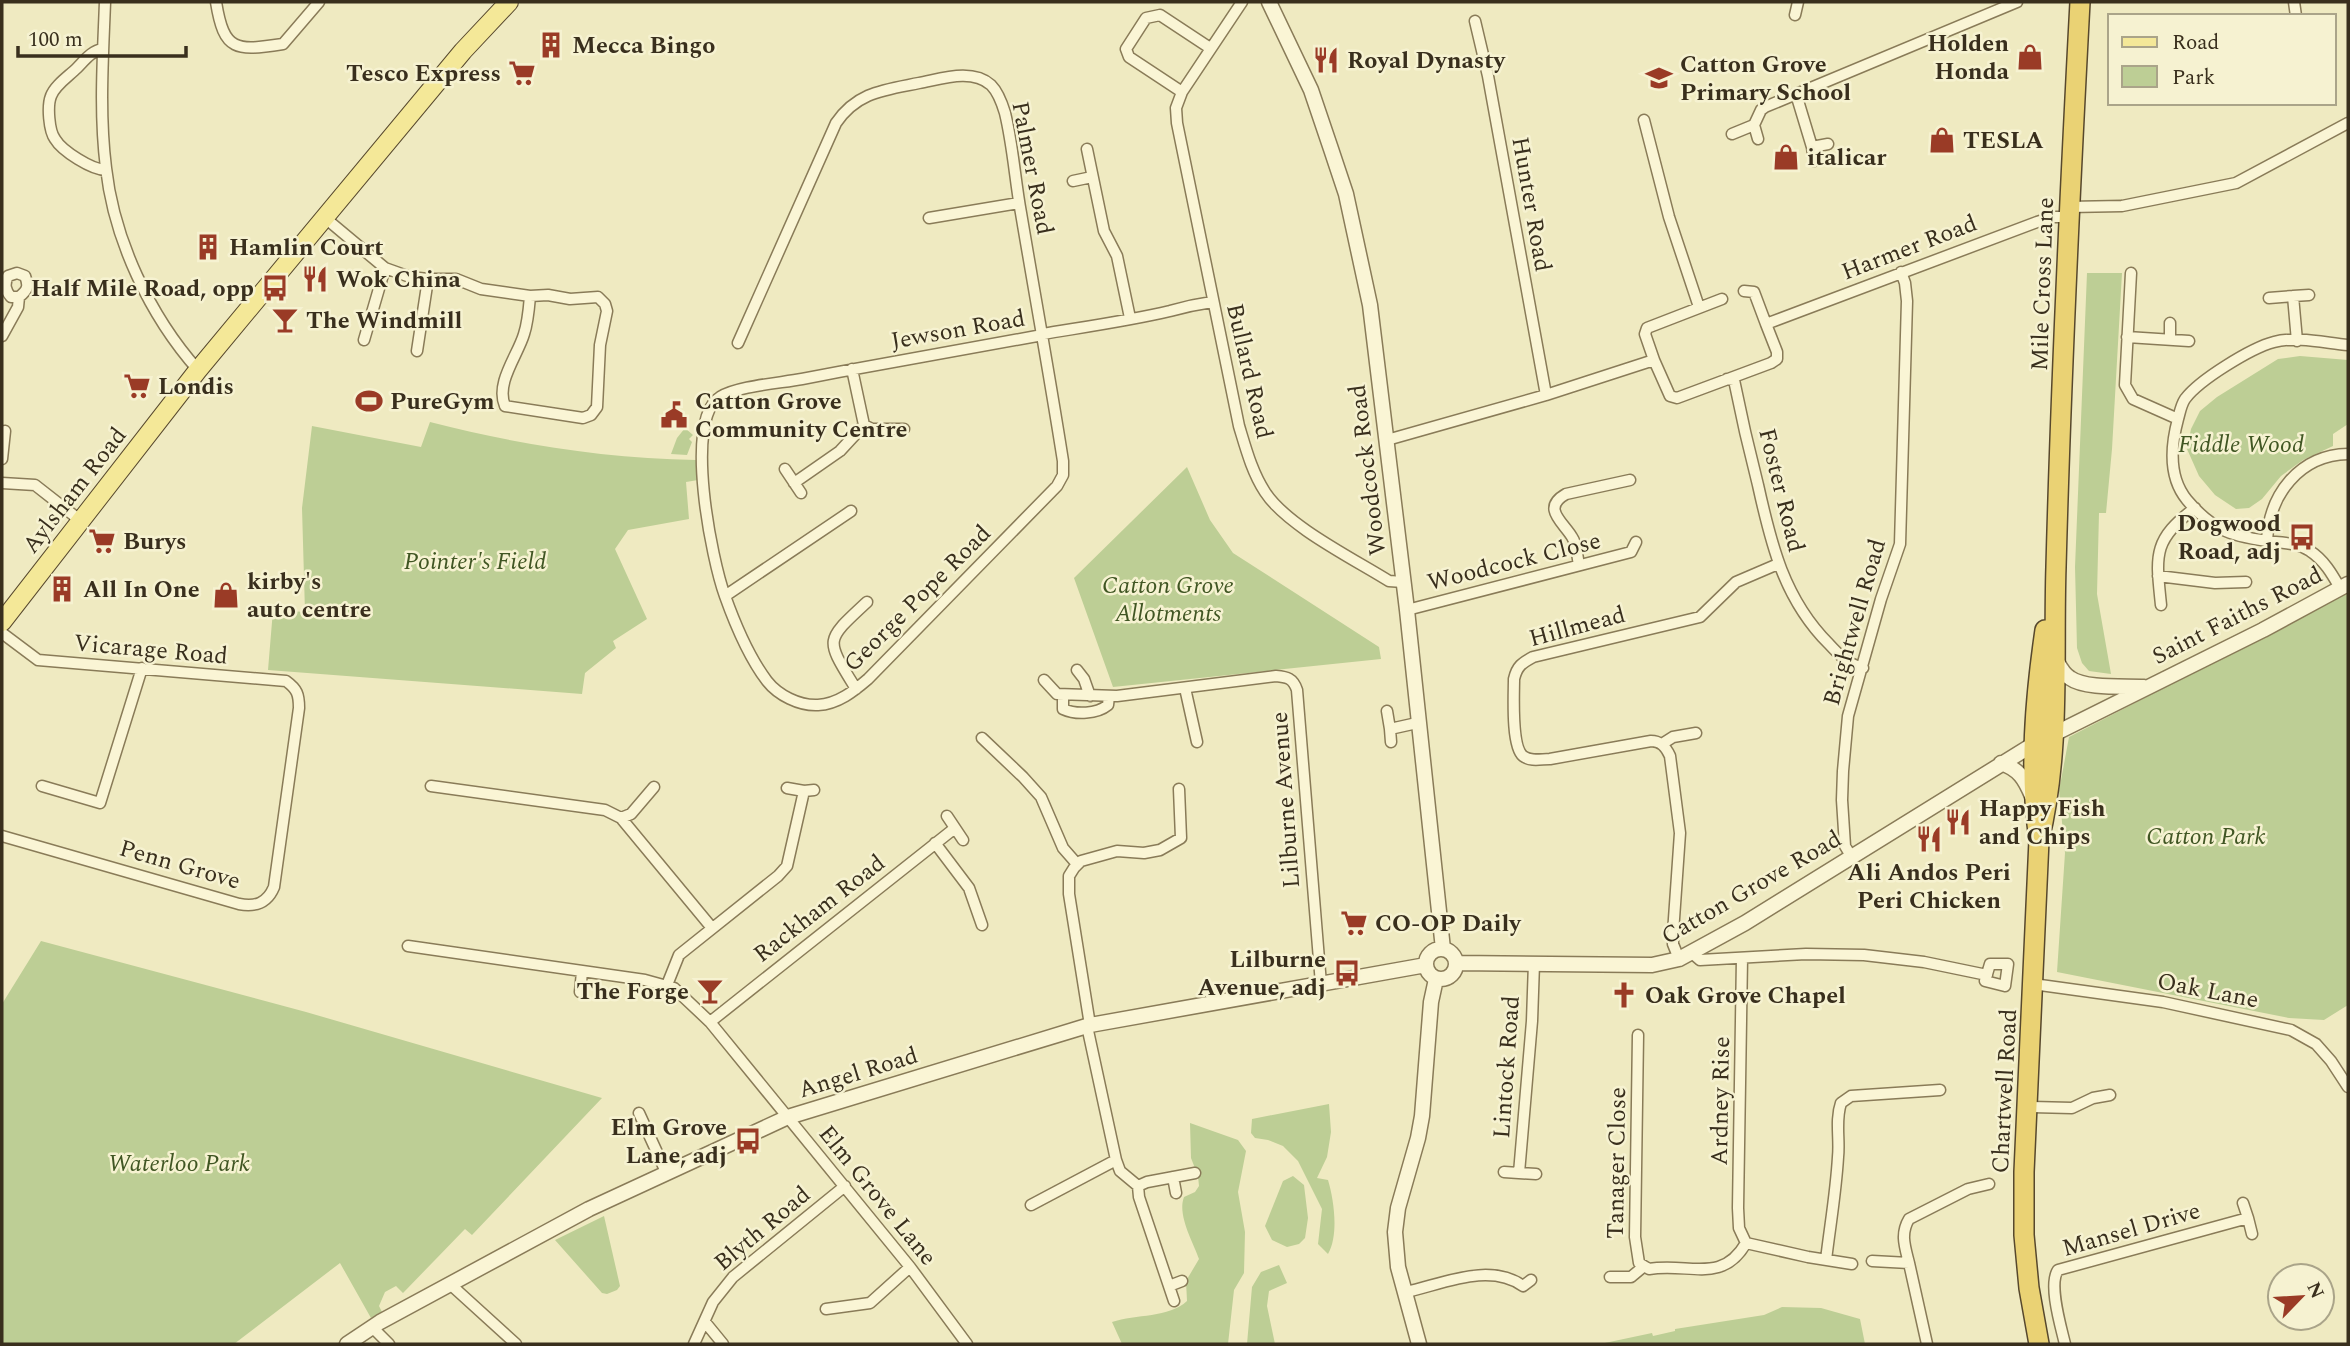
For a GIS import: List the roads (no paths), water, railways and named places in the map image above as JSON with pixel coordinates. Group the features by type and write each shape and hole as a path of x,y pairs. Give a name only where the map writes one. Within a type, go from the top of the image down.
{"highway":[{"name":"Mile Cross Lane","path":"2053,733 2069,212 2080,2"},
{"name":"Mile Cross Lane","path":"2034,744 2044,634 2056,568"},
{"name":"Chartwell Road","path":"2039,840 2054,757 2053,733"},
{"name":"Chartwell Road","path":"2034,744 2033,798 2039,840 2024,1235 2029,1289 2039,1344"}],"main road":[{"name":"Aylsham Road","path":"2,622 198,370 463,51 509,2"}],"street":[{"path":"106,2 103,125 106,170 113,204 132,267 159,319 198,370"},
{"path":"216,2 224,35 231,44 240,47 283,44 319,2"},
{"name":"Bullard Road","path":"1242,2 1182,92 1176,108 1212,302 1239,426 1255,473 1266,493 1284,514 1389,581 1403,582"},
{"name":"Woodcock Road","path":"1269,2 1311,90 1346,194 1370,305 1407,610 1443,948"},
{"path":"1795,15 1798,2"},
{"path":"1732,135 1754,125 1761,110 2017,2"},
{"path":"1182,92 1129,57 1126,49 1130,41 1146,18 1160,15 1210,48"},
{"name":"Hunter Road","path":"1475,20 1546,394"},
{"path":"103,49 92,52 50,98 51,130 57,143 83,162 106,170"},
{"name":"Palmer Road","path":"738,343 836,123 846,108 877,92 968,75 978,77 991,85 1005,114 1042,334"},
{"path":"1796,94 1814,161"},
{"path":"1644,120 1669,217 1699,307"},
{"name":"Harmer Road","path":"1766,324 2069,212 2122,206 2236,183 2348,123"},
{"path":"1754,125 1758,139"},
{"path":"1812,147 1828,144"},
{"path":"1087,149 1104,230 1117,256 1130,318"},
{"path":"1073,181 1092,177"},
{"path":"929,218 1019,203"},
{"path":"324,217 385,268 410,277 456,279 481,289 530,296 548,295 570,299 598,297 605,304 607,311 600,345 597,407 591,415 583,418 505,406 502,400 505,379 524,334 530,296"},
{"path":"364,340 385,268"},
{"name":"Brightwell Road","path":"1851,856 1845,846 1843,830 1843,771 1849,716 1881,599 1900,544 1907,301 1901,272"},
{"path":"2131,273 2125,385 2133,399 2178,419"},
{"path":"416,351 428,279"},
{"path":"1722,299 1647,328 1645,334 1670,396 1677,398 1776,359 1777,352 1754,292 1744,291"},
{"path":"2269,298 2309,295"},
{"path":"2293,296 2297,341"},
{"path":"2,335 18,307 19,297"},
{"name":"Jewson Road","path":"713,402 731,392 1212,302"},
{"path":"2170,323 2170,339"},
{"name":"George Pope Road","path":"713,402 703,437 703,472 710,538 725,596 752,656 768,682 794,701 817,705 842,699 856,689 1057,486 1063,475 1063,460 1042,334"},
{"path":"2127,337 2189,341"},
{"path":"2344,586 2309,550 2297,545 2229,534 2215,528 2181,492 2173,463 2172,436 2183,401 2197,385 2270,343 2297,341 2348,345"},
{"path":"1387,440 1654,360"},
{"path":"852,369 864,425"},
{"name":"Foster Road","path":"1727,379 1734,380 1778,564 1805,616 1819,634 1844,660 1863,668"},
{"path":"864,425 872,429 904,429"},
{"path":"794,483 840,451 864,425"},
{"path":"2,458 5,431"},
{"path":"2267,541 2271,512 2285,485 2310,464 2324,458 2348,454"},
{"path":"785,469 801,493"},
{"path":"1579,565 1573,538 1556,516 1554,507 1558,499 1566,494 1630,480"},
{"path":"2,483 35,485 81,521"},
{"path":"2161,606 2158,559 2161,544 2168,531 2195,508"},
{"path":"725,596 851,511"},
{"name":"Woodcock Close","path":"1407,610 1636,551"},
{"name":"Hillmead","path":"1696,733 1673,737 1662,744 1651,741 1533,760 1521,755 1516,745 1516,670 1533,657 1700,617 1736,582 1778,564"},
{"path":"2158,576 2215,583 2246,582"},
{"name":"Saint Faiths Road","path":"2034,744 2263,630 2344,586"},
{"path":"856,689 832,647 833,638 837,622 867,601"},
{"name":"Vicarage Road","path":"2,633 38,660 286,681 295,687 299,695"},
{"name":"Saint Faiths Road","path":"2056,659 2063,673 2072,680 2093,685 2146,687"},
{"path":"42,786 100,803 142,668"},
{"path":"1077,670 1084,679 1090,696"},
{"name":"Lilburne Avenue","path":"1063,695 1109,696 1276,676 1288,677 1295,682 1321,984"},
{"path":"1044,680 1057,694 1063,695 1063,709 1079,712 1101,711 1108,705 1109,696"},
{"path":"1185,688 1197,742"},
{"name":"Penn Grove","path":"2,836 240,904 261,904 269,897 274,887 292,766 299,695"},
{"path":"1387,711 1391,742"},
{"path":"1390,729 1417,723"},
{"path":"982,738 1041,797 1063,848 1077,864"},
{"path":"1662,744 1670,756 1679,833 1673,944 1685,956 1700,960 1806,954 1889,956 1987,975"},
{"name":"Catton Grove Road","path":"1457,963 1652,965 1685,956 2034,744"},
{"path":"2001,763 2020,773 2033,798"},
{"path":"431,786 605,810 621,818 712,928"},
{"path":"621,818 631,814 654,787"},
{"path":"408,946 667,985 679,955 787,866 809,791 787,788"},
{"path":"1139,1186 1120,1171 1116,1160 1088,1026 1069,894 1069,876 1077,864 1093,856 1117,851 1144,853 1160,850 1181,838 1179,789"},
{"path":"947,817 963,840"},
{"name":"Rackham Road","path":"710,1022 955,828"},
{"path":"935,843 969,888 982,925"},
{"path":"1443,948 1452,953 1457,963 1450,976 1436,979 1427,971 1426,965 1430,953 1443,948"},
{"name":"Ardney Rise","path":"1742,958 1738,1208 1739,1228 1746,1243"},
{"name":"Lintock Road","path":"1519,1173 1532,1021 1534,963"},
{"name":"Angel Road","path":"347,1344 372,1327 543,1233 666,1172 789,1117 1088,1026 1426,965"},
{"path":"580,992 582,972"},
{"path":"1419,1344 1398,1267 1395,1232 1398,1208 1419,1138 1431,1002 1436,979"},
{"name":"Oak Lane","path":"2033,984 2163,1002 2291,1030 2316,1044 2348,1087"},
{"name":"Elm Grove Lane","path":"667,985 686,998 710,1022 910,1267 967,1344"},
{"name":"Tanager Close","path":"1638,1035 1634,1237 1637,1256 1643,1267"},
{"name":"Tanager Close","path":"1639,1058 1652,1058"},
{"path":"1826,1260 1835,1195 1841,1103 1851,1096 1940,1090"},
{"path":"2027,1107 2072,1108 2093,1098 2110,1095"},
{"path":"639,1113 666,1172"},
{"path":"1031,1205 1116,1160"},
{"name":"Lintock Road","path":"1504,1172 1536,1174"},
{"path":"1139,1186 1195,1173"},
{"path":"1173,1177 1176,1193"},
{"path":"1045,1183 1051,1194"},
{"path":"1927,1344 1903,1241 1903,1228 1909,1219 1968,1189 1989,1184"},
{"name":"Blyth Road","path":"694,1344 713,1302 733,1277 845,1186"},
{"path":"1139,1186 1139,1197 1174,1301"},
{"path":"2244,1203 2252,1234"},
{"name":"Mansel Drive","path":"2065,1344 2054,1286 2058,1270 2248,1218"},
{"path":"1746,1243 1852,1264"},
{"name":"Tanager Close","path":"1610,1277 1631,1277 1643,1267 1720,1268 1732,1262 1746,1243"},
{"path":"1872,1261 1909,1264"},
{"path":"827,1309 870,1303 910,1267"},
{"path":"1406,1292 1465,1277 1487,1275 1511,1278 1525,1287"},
{"path":"1169,1286 1182,1281"},
{"path":"450,1284 516,1344"},
{"path":"705,1322 723,1344"},
{"path":"372,1327 389,1344"}],"place":[{"name":"Mecca Bingo","path":"551,45"},
{"name":"Holden Honda","path":"2030,57"},
{"name":"Royal Dynasty","path":"1326,60"},
{"name":"Tesco Express","path":"522,73"},
{"name":"Catton Grove Primary School","path":"1659,78"},
{"name":"TESLA","path":"1942,140"},
{"name":"italicar","path":"1786,157"},
{"name":"Hamlin Court","path":"208,247"},
{"name":"Wok China","path":"315,279"},
{"name":"Half Mile Road, opp","path":"275,288"},
{"name":"The Windmill","path":"285,320"},
{"name":"Londis","path":"137,386"},
{"name":"PureGym","path":"369,401"},
{"name":"Catton Grove Community Centre","path":"674,415"},
{"name":"Dogwood Road, adj","path":"2302,537"},
{"name":"Burys","path":"102,541"},
{"name":"All In One","path":"62,589"},
{"name":"kirby's auto centre","path":"226,595"},
{"name":"Happy Fish and Chips","path":"1958,822"},
{"name":"Ali Andos Peri Peri Chicken","path":"1929,839"},
{"name":"CO-OP Daily","path":"1354,923"},
{"name":"Lilburne Avenue, adj","path":"1347,973"},
{"name":"The Forge","path":"710,991"},
{"name":"Oak Grove Chapel","path":"1624,995"},
{"name":"Elm Grove Lane, adj","path":"748,1141"}],"park label":[{"name":"Fiddle Wood","path":"2241,444"},
{"name":"Pointer's Field","path":"475,561"},
{"name":"Catton Grove Allotments","path":"1168,599"},
{"name":"Catton Park","path":"2206,836"},
{"name":"Waterloo Park","path":"179,1163"}]}
